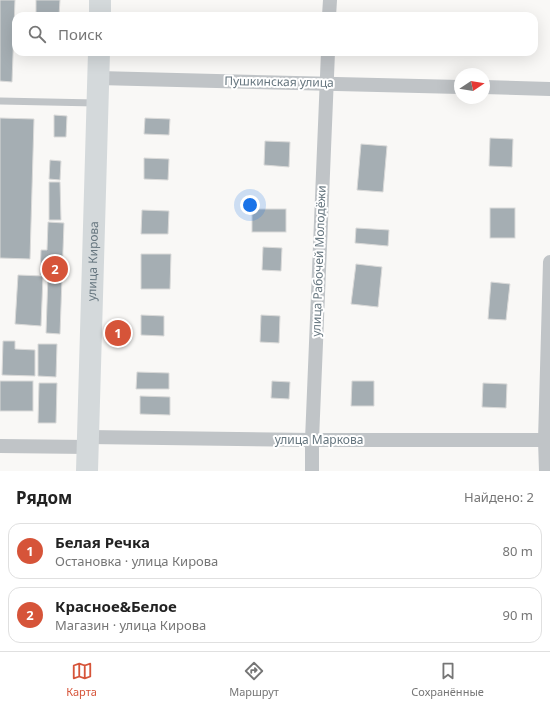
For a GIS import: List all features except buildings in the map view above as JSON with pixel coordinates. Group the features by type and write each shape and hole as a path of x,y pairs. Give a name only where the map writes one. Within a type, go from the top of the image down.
{"main road":[{"path":"100,0 100,12"},
{"name":"улица Кирова","path":"87,471 99,56"}],"street":[{"path":"329,12 330,0"},
{"name":"улица Рабочей Молодёжи","path":"312,471 328,56"},
{"name":"Пушкинская улица","path":"98,78 454,86"},
{"path":"490,87 550,89"},
{"path":"546,471 548,440 550,262"},
{"name":"улица Маркова","path":"0,446 88,442 548,440"}],"lane":[{"path":"0,100 97,104"}],"place":[{"name":"Красное&Белое","path":"55,269"},
{"name":"Белая Речка","path":"118,333"}]}
